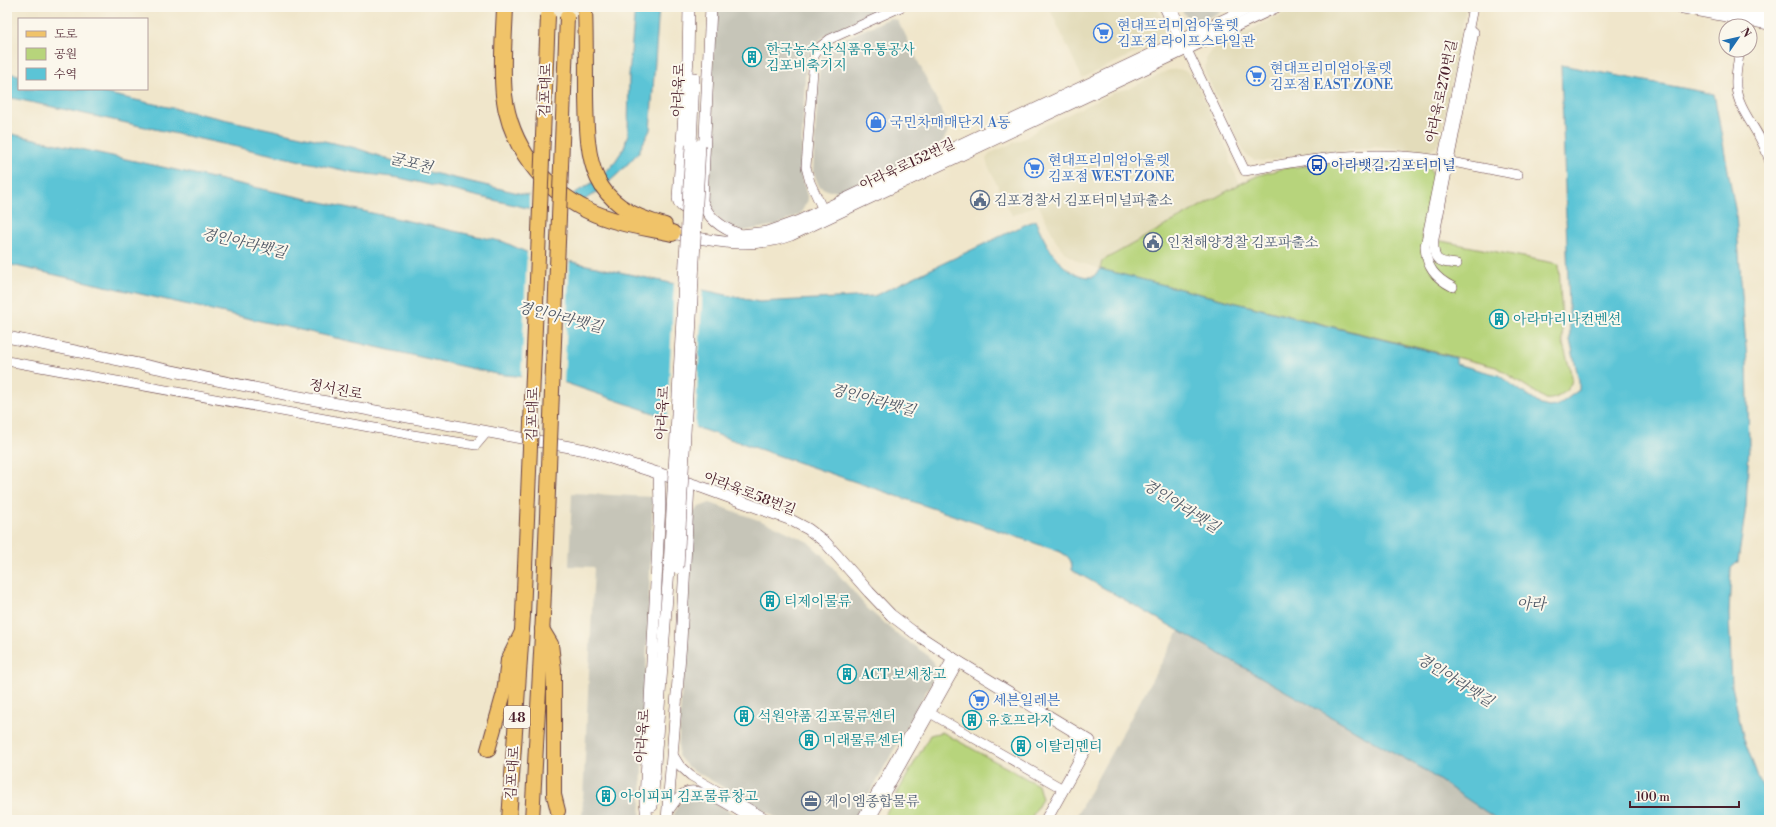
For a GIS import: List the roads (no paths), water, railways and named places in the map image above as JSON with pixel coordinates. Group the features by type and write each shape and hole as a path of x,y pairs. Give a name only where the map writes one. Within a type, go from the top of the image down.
{"highway":[{"path":"505,7 503,82 510,123 515,136 531,164 549,186 561,196 588,210 615,220 672,230"}],"main road":[{"path":"585,7 587,117 591,161 599,180 609,195 632,213 672,230"},
{"name":"김포대로","path":"509,820 524,615 548,11"},
{"name":"김포대로","path":"533,817 567,12"},
{"path":"542,622 551,644 554,670 554,795 558,811"},
{"path":"488,750 504,693 508,660 523,631"}],"street":[{"path":"689,7 688,58 678,198 680,204 687,209 696,208 702,202 711,7"},
{"name":"아라육로","path":"696,7 696,145"},
{"name":"아라육로","path":"662,820 696,145 705,7"},
{"path":"823,210 810,182 806,167 814,56 820,46 830,39 900,7"},
{"path":"1164,7 1183,39"},
{"path":"1171,7 1187,50 1245,171 1302,161 1364,155 1404,156 1445,161 1518,175"},
{"name":"아라육로152번길","path":"672,230 713,235 746,236 780,229 1251,7"},
{"name":"아라육로152번길","path":"672,230 714,242 737,244 783,238 1276,7"},
{"name":"아라육로270번길","path":"1435,276 1426,259 1473,7"},
{"name":"아라육로270번길","path":"1445,161 1479,7"},
{"path":"1678,7 1741,18"},
{"path":"1726,7 1745,18"},
{"path":"1752,18 1769,15"},
{"path":"1758,22 1769,24"},
{"path":"1739,58 1736,76 1737,92 1740,102 1762,141 1769,160"},
{"path":"703,193 702,201 704,207 713,220 724,228 746,236"},
{"name":"아라육로270번길","path":"1429,246 1439,261"},
{"path":"1453,287 1435,276 1441,269 1439,261 1457,264"},
{"name":"정서진로","path":"7,337 289,395 586,450 659,473"},
{"path":"7,361 413,435 476,445 487,432"},
{"path":"647,820 645,800 646,762 660,504 659,473"},
{"name":"아라육로58번길","path":"659,473 762,509 808,528 828,545 891,615 916,634 1090,740 1046,820"},
{"path":"668,815 689,484"},
{"path":"660,504 669,500 687,505"},
{"name":"아라육로","path":"651,820 674,568"},
{"path":"870,820 930,713 955,659"},
{"path":"861,820 955,659"},
{"path":"930,713 1063,789"},
{"path":"672,753 680,766 691,776 769,820"},
{"path":"668,815 682,794 695,789 704,792 753,820"}],"water":[{"path":"635,7 659,7 650,130 638,153 601,189 580,203 540,211 400,178 352,172 7,97 7,73 18,75 18,90 90,90 356,148 420,170 544,199 573,194 592,183 612,166 624,148 628,134 629,76"},
{"name":"아라","path":"1561,65 1714,94 1736,214 1747,361 1749,446 1746,507 1738,562 1731,568 1729,614 1732,686 1743,736 1758,777 1769,801 1769,820 1498,820 1421,768 1072,570 1069,558 1058,551 557,380 496,374 7,264 7,133 504,242 526,252 759,302 874,296 1035,220 1044,239 1056,258 1063,266 1082,276 1093,277 1100,269 1456,358 1456,364 1498,375 1541,405 1549,407 1557,406 1579,390 1579,381 1570,340"}],"place":[{"name":"현대프리미엄아울렛 김포점 라이프스타일관","path":"1103,33"},
{"name":"한국농수산식품유통공사 김포비축기지","path":"752,57"},
{"name":"현대프리미엄아울렛 김포점 EAST ZONE","path":"1256,76"},
{"name":"국민차매매단지 A동","path":"876,122"},
{"name":"아라뱃길.김포터미널","path":"1317,165"},
{"name":"현대프리미엄아울렛 김포점 WEST ZONE","path":"1034,168"},
{"name":"김포경찰서 김포터미널파출소","path":"980,200"},
{"name":"인천해양경찰 김포파출소","path":"1153,242"},
{"name":"아라마리나컨벤션","path":"1499,319"},
{"name":"티제이물류","path":"770,601"},
{"name":"ACT 보세창고","path":"847,674"},
{"name":"세븐일레븐","path":"979,700"},
{"name":"석원약품 김포물류센터","path":"744,716"},
{"name":"유호프라자","path":"972,720"},
{"name":"미래물류센터","path":"809,740"},
{"name":"이탈리멘티","path":"1021,746"},
{"name":"아이피피 김포물류창고","path":"606,796"},
{"name":"케이엠종합물류","path":"811,801"}],"water label":[{"name":"굴포천","path":"411,163"},
{"name":"경인아라뱃길","path":"244,243"},
{"name":"경인아라뱃길","path":"560,317"},
{"name":"경인아라뱃길","path":"873,400"},
{"name":"경인아라뱃길","path":"1181,506"},
{"name":"경인아라뱃길","path":"1455,680"}]}
